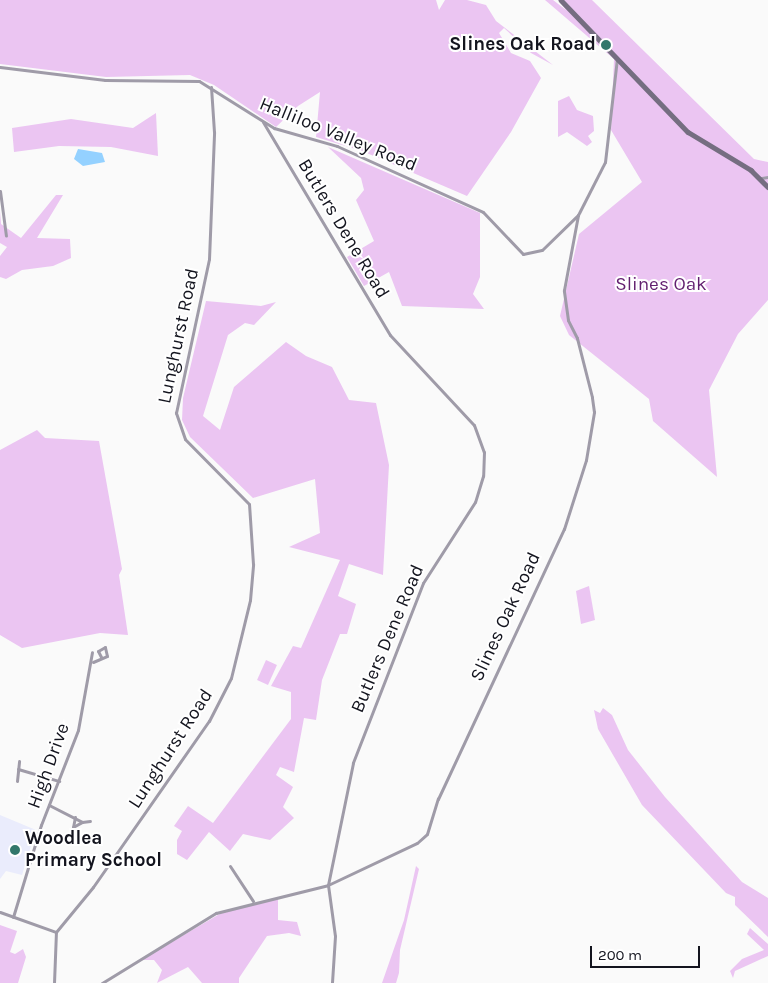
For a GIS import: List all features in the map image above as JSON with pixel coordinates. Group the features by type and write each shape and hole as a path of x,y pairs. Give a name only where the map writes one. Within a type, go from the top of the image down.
{"main road":[{"path":"561,0 688,132 761,178 768,187"}],"street":[{"name":"Slines Oak Road","path":"102,983 216,913 253,901 328,885 418,843 427,834 438,799 567,521 586,460 594,412 577,338 564,304 569,251 578,215 605,162 617,60"},
{"name":"Halliloo Valley Road","path":"0,67 105,80 188,78 211,87 263,122 302,138 337,146 483,212 523,254 542,250 578,215"},
{"name":"Lunghurst Road","path":"56,932 93,887 209,721 232,678 250,600 249,504 185,439 176,413 209,259 214,132 211,87"},
{"name":"Butlers Dene Road","path":"263,122 390,335 474,424 484,452 483,476 475,502 423,583 358,746 328,885 334,934 332,983"},
{"path":"761,178 768,177"},
{"path":"0,191 6,236"},
{"path":"571,223 576,225"},
{"name":"High Drive","path":"13,917 49,805 78,730 92,662 92,652"},
{"path":"92,662 101,657"},
{"path":"17,781 19,762"},
{"path":"18,769 59,782"},
{"path":"49,805 82,822"},
{"path":"75,817 73,827 82,822 90,821"},
{"path":"230,866 253,901"},
{"path":"0,912 56,932 54,983"}],"shaded area":[{"name":"Woodlea Primary School","path":"0,815 36,830 22,875 6,871 0,879"}],"green space":[{"path":"0,0 436,0 439,10 445,0 467,0 486,5 496,21 553,65 531,53 504,28 499,33 511,53 530,61 541,78 511,132 467,196 362,151 316,137 320,92 298,106 276,127 214,85 190,75 106,77 0,64"},
{"name":"Slines Oak","path":"545,0 553,0 566,10 558,0 592,0 754,159 768,162 768,300 738,334 709,390 717,477 653,421 649,399 569,335 560,316 579,234 642,182 611,130 614,59"},
{"path":"569,96 577,110 593,116 594,131 588,136 592,142 587,146 567,132 558,137 558,101"},
{"path":"156,113 158,156 111,147 59,146 14,152 12,128 71,119 133,128"},
{"path":"328,147 480,213 480,277 473,294 484,309 402,306 389,272 364,286 347,257 374,241 356,200 364,190 361,178"},
{"path":"56,195 63,195 37,238 70,239 71,258 53,266 22,270 6,279 0,277 0,256 7,247 0,243 0,211 1,224 21,238"},
{"path":"206,301 261,306 276,302 254,325 245,323 228,335 203,416 220,430 234,387 286,342 306,356 332,367 349,400 376,403 389,465 383,575 349,564 338,596 356,604 347,634 340,634 322,680 316,720 304,718 294,772 280,767 276,775 293,787 283,807 294,818 270,840 243,834 230,851 209,832 187,860 177,854 177,840 182,831 174,826 188,806 213,823 291,719 291,692 271,686 293,646 301,648 340,560 289,547 320,533 315,479 253,498 190,437 182,420 183,398"},
{"path":"37,430 45,438 99,441 122,569 119,575 128,635 100,633 22,648 0,635 0,450"},
{"path":"589,586 595,620 581,624 576,591"},
{"path":"266,660 277,665 268,685 257,680"},
{"path":"603,708 612,715 628,750 665,797 742,882 768,898 768,937 735,905 735,897 726,893 642,805 598,729 594,710 600,713"},
{"path":"416,866 419,869 400,950 399,973 396,983 382,983 404,920"},
{"path":"278,899 278,920 297,922 301,936 289,933 267,936 239,978 239,983 202,983 188,967 157,983 162,970 154,960 141,960 223,912"},
{"path":"0,925 17,931 10,952 15,954 23,949 26,957 18,983 0,983"},
{"path":"750,928 768,944 768,956 735,971 733,978 730,971 742,959 764,950 747,934"}],"water":[{"path":"78,149 102,153 105,162 83,166 74,159"}],"place":[{"name":"Slines Oak Road","path":"606,45"},
{"name":"Woodlea Primary School","path":"15,850"}]}
